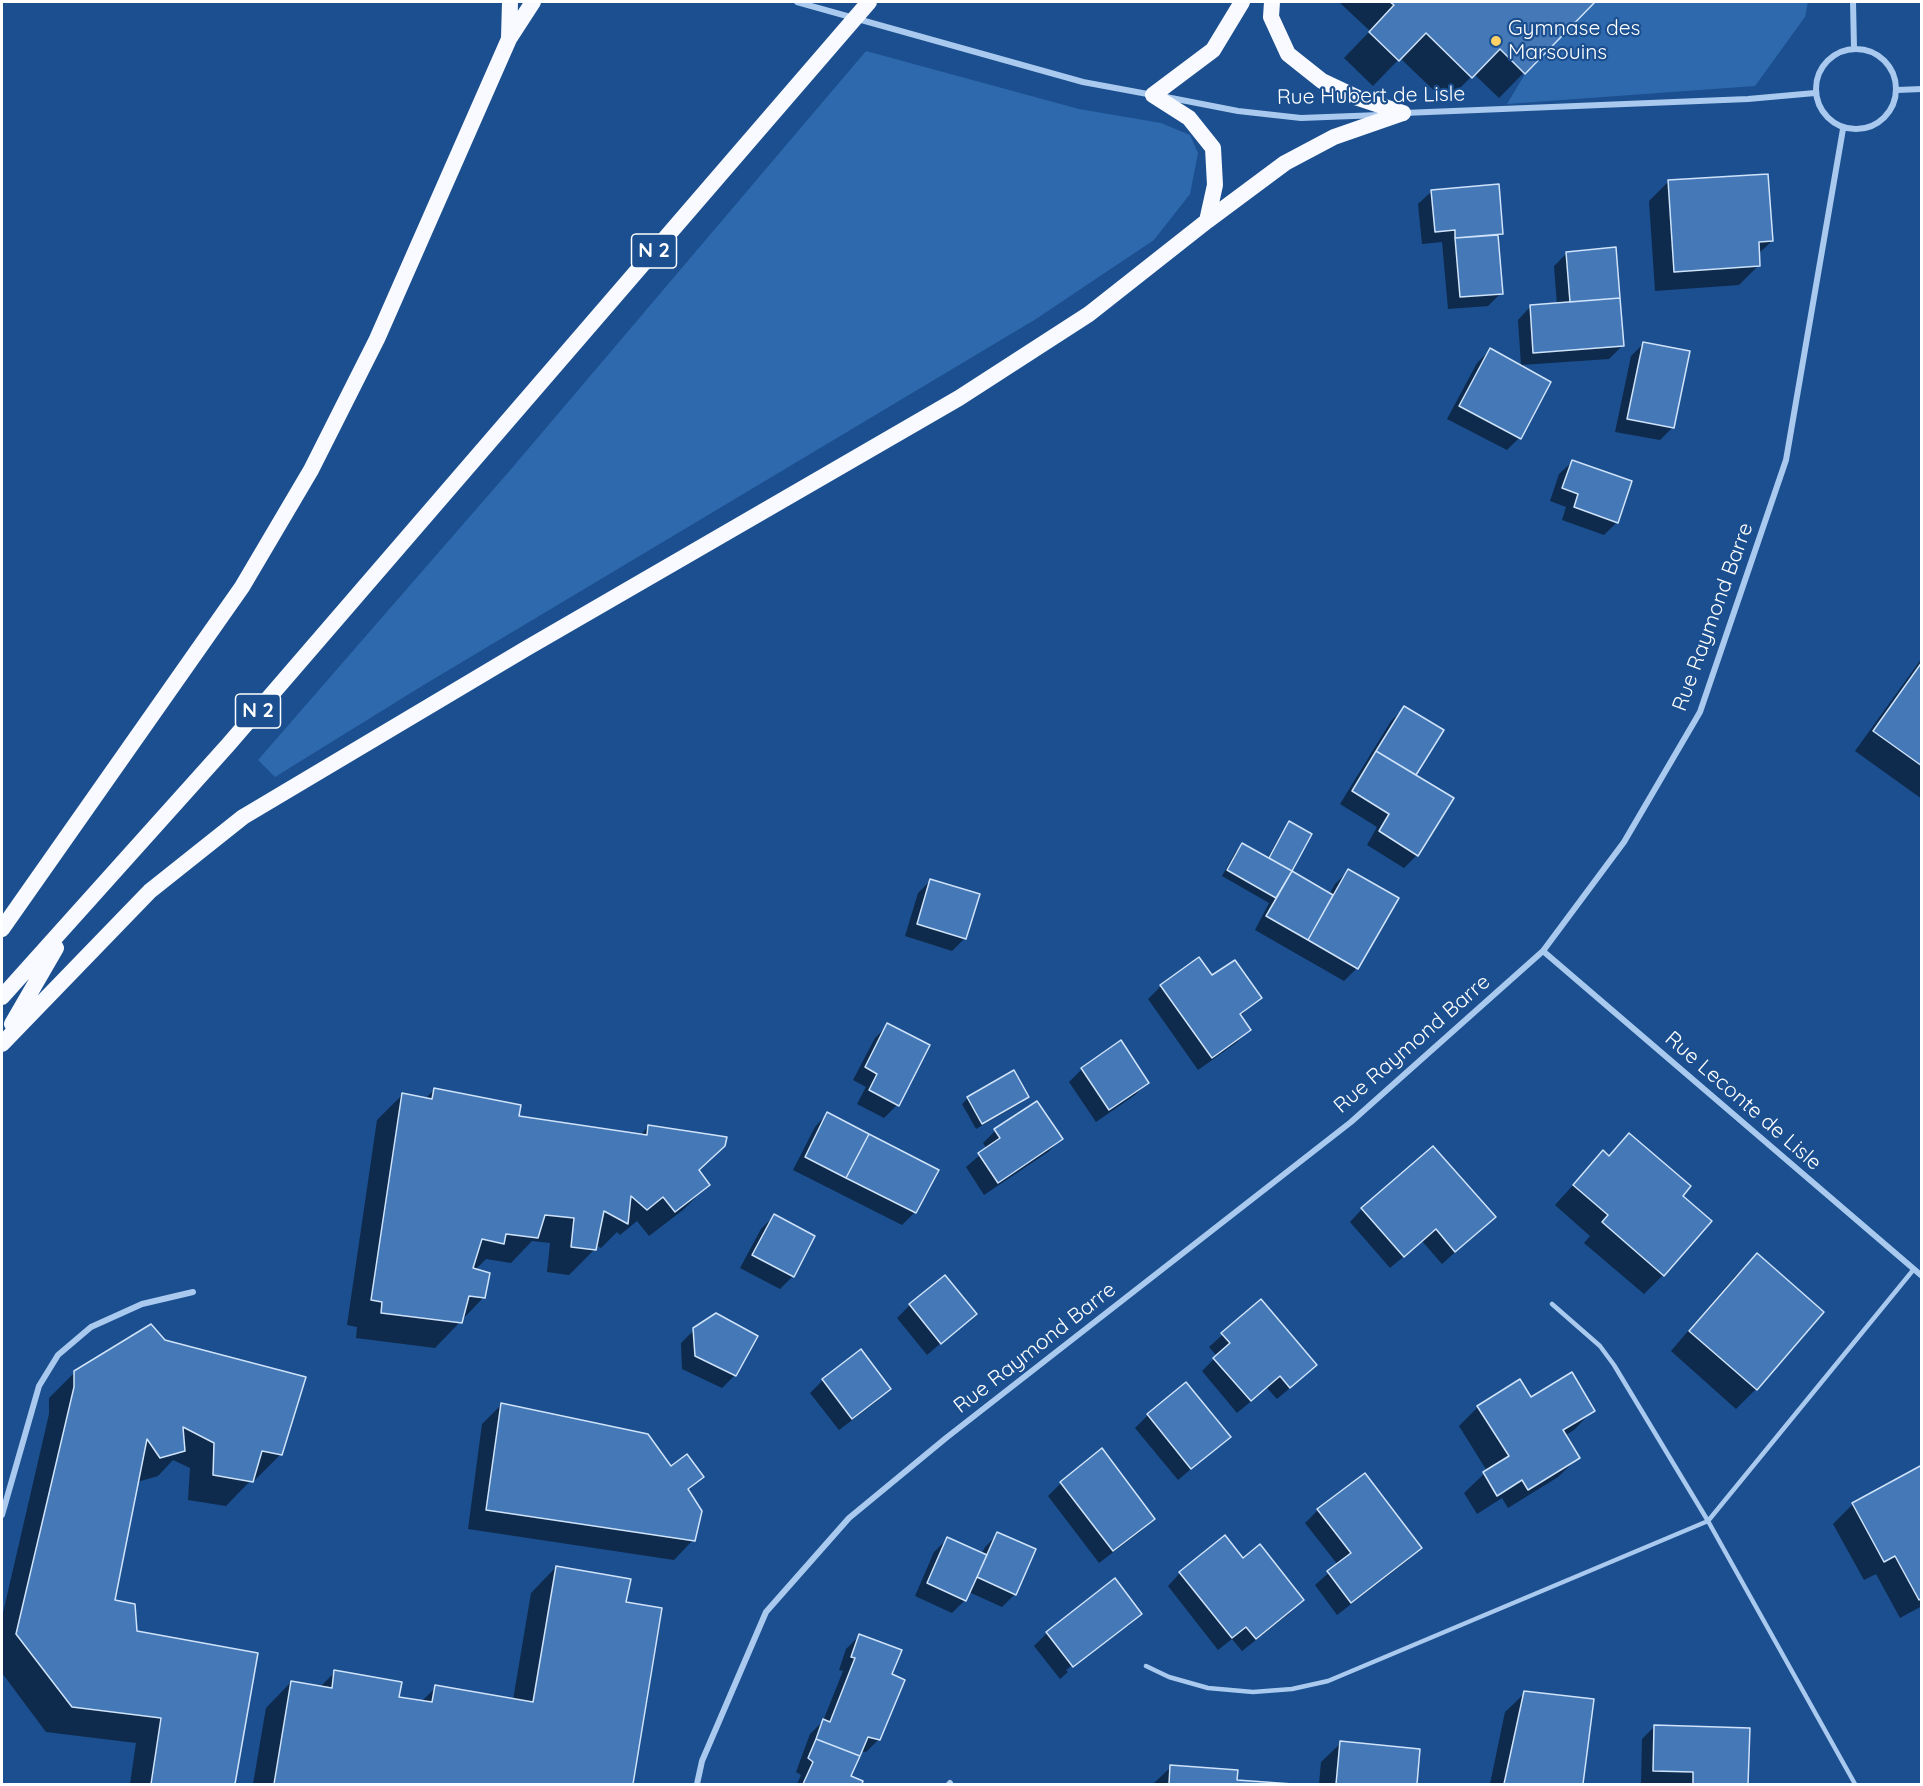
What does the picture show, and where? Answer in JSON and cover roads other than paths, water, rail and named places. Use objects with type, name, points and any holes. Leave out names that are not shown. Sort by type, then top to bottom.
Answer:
[{"type":"highway","points":[[509,39],[510,2]]},
{"type":"highway","points":[[2,929],[242,587],[311,470],[377,339],[509,39],[533,2]]},
{"type":"highway","name":"N 2","points":[[2,997],[228,745],[869,2]]},
{"type":"highway","points":[[1207,220],[1215,185],[1213,148],[1189,118],[1153,95],[1213,50],[1242,2]]},
{"type":"highway","points":[[1272,2],[1271,17],[1288,54],[1322,81],[1358,98],[1403,113]]},
{"type":"highway","points":[[2,1043],[150,891],[243,817],[527,648],[959,398],[1089,314],[1207,220],[1295,158],[1334,137],[1403,113]]},
{"type":"highway","points":[[2,1043],[73,918]]},
{"type":"street","name":"Rue Hubert de Lisle","points":[[797,2],[1083,82],[1238,111],[1301,118],[1737,100],[1815,93]]},
{"type":"street","points":[[1852,2],[1854,48]]},
{"type":"street","points":[[1854,48],[1876,53],[1891,68],[1897,90],[1892,108],[1880,122],[1863,130],[1844,129],[1830,121],[1820,108],[1815,93],[1819,72],[1833,55],[1854,48]]},
{"type":"street","points":[[1897,90],[1922,89]]},
{"type":"street","name":"Rue Raymond Barre","points":[[697,1785],[702,1761],[766,1612],[849,1518],[946,1438],[1351,1122],[1543,951],[1624,842],[1700,712],[1786,460],[1844,129]]},
{"type":"street","name":"Rue Leconte de Lisle","points":[[1543,951],[1922,1276]]},
{"type":"street","points":[[2,1515],[39,1386],[58,1355],[92,1327],[142,1304],[193,1292]]},
{"type":"lane","points":[[1146,1666],[1169,1677],[1208,1688],[1253,1692],[1292,1689],[1328,1681],[1707,1521],[1914,1269]]},
{"type":"lane","points":[[1552,1304],[1600,1346],[1614,1365],[1707,1521],[1855,1785]]},
{"type":"place","name":"Gymnase des Marsouins","points":[[1496,41]]}]
